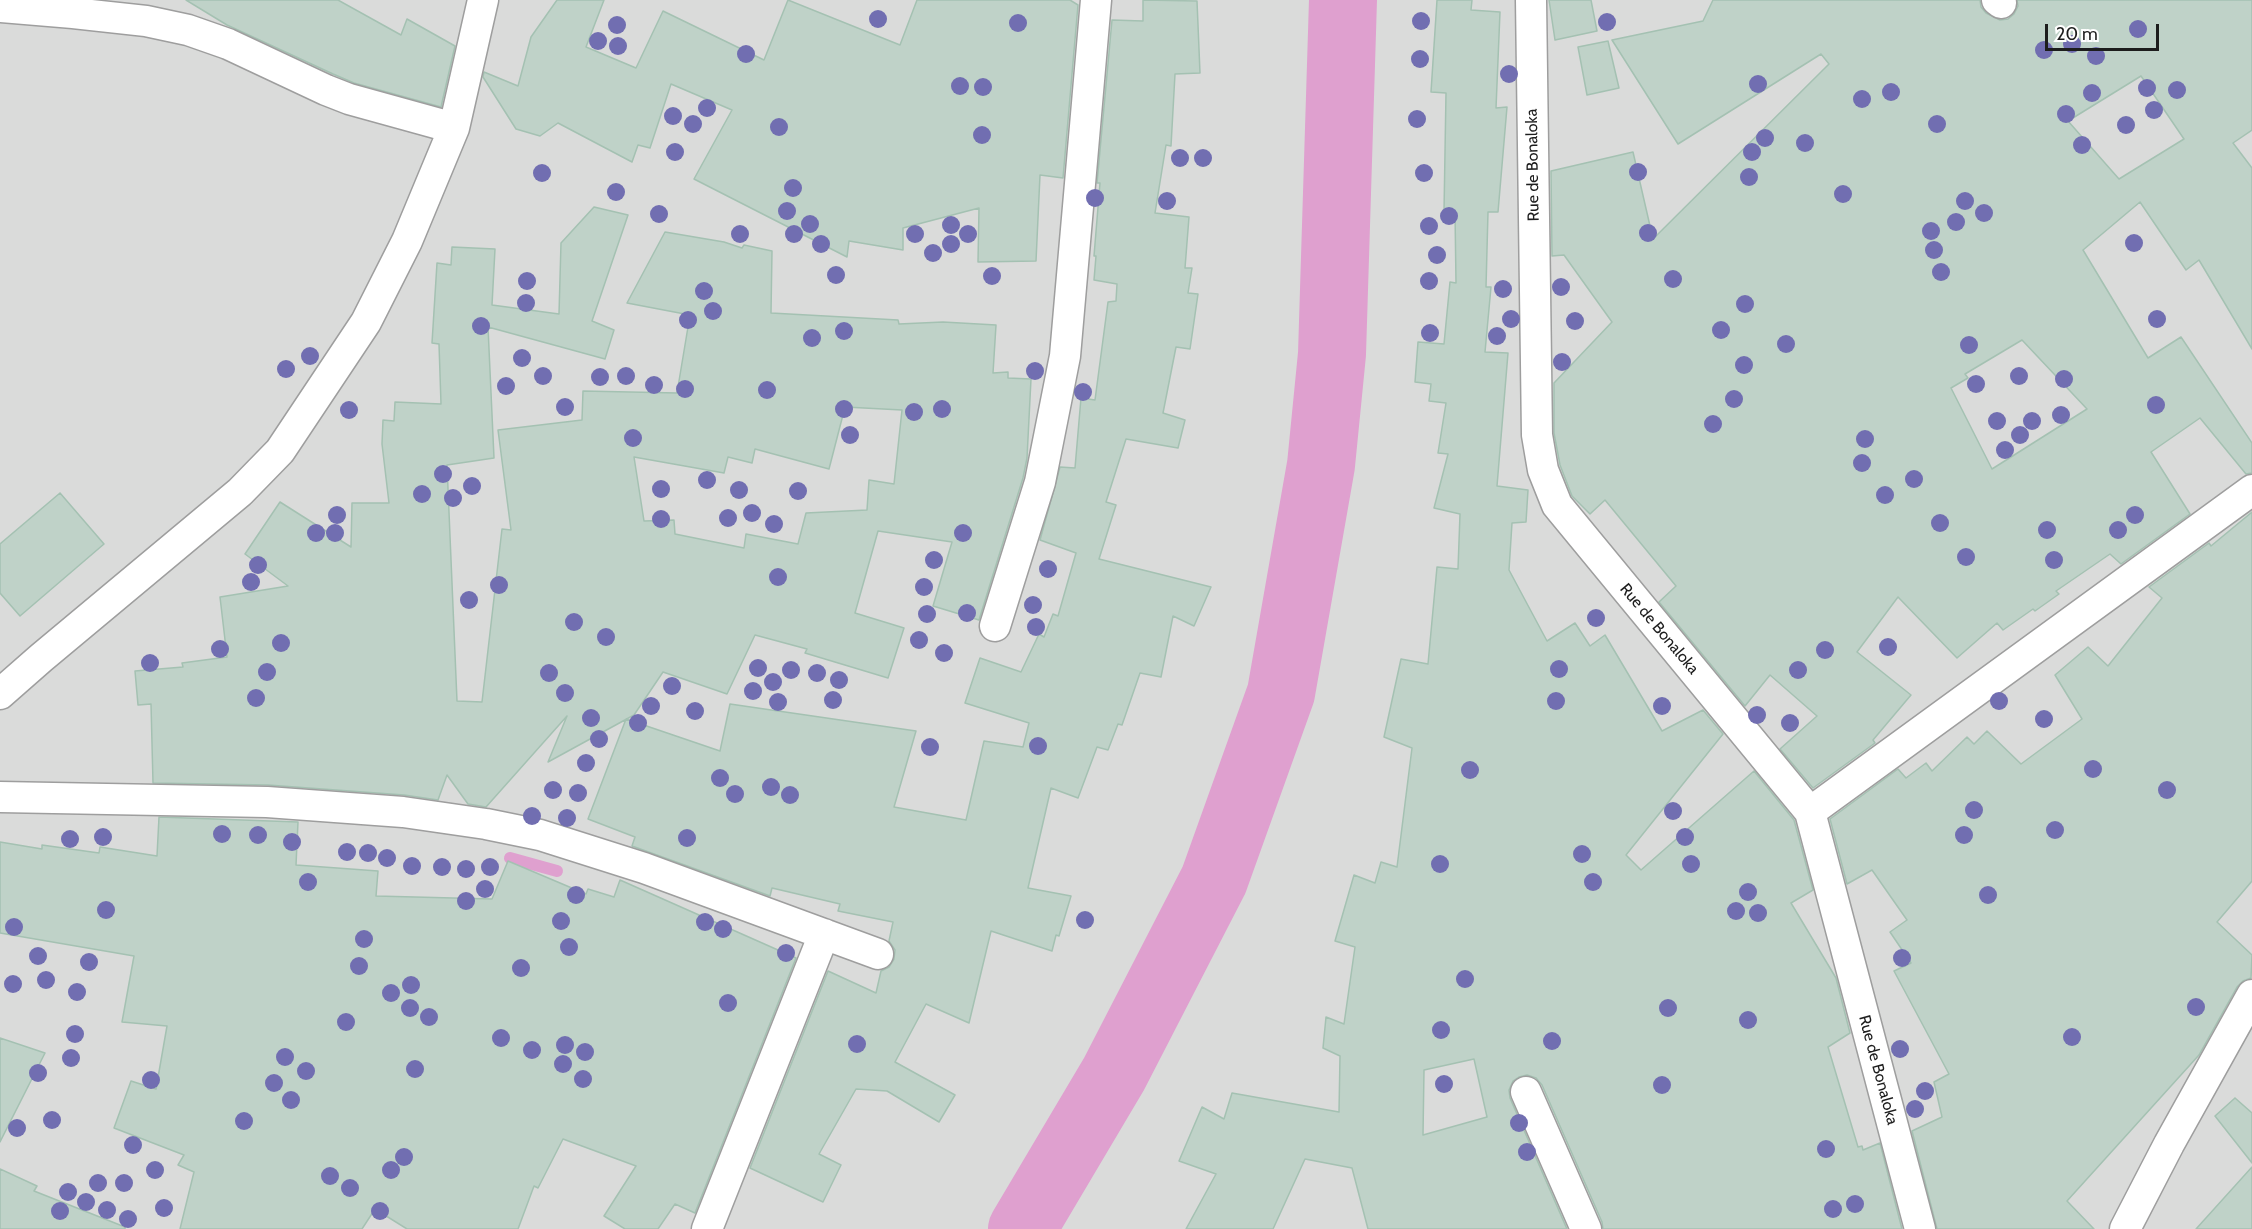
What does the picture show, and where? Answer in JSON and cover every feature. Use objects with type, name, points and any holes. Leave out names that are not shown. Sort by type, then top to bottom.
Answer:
[{"type":"street","points":[[0,694],[41,657],[240,492],[280,451],[366,322],[407,241],[454,128],[483,0]]},
{"type":"street","points":[[995,626],[1040,482],[1065,356],[1096,0]]},
{"type":"street","name":"Rue de Bonaloka","points":[[1531,0],[1537,435],[1543,470],[1557,505],[1810,812],[1920,1229]]},
{"type":"street","points":[[0,7],[73,12],[153,11],[188,30],[228,44],[326,90],[454,128]]},
{"type":"street","points":[[1810,812],[2252,490]]},
{"type":"street","points":[[0,797],[267,802],[403,812],[486,824],[540,836],[644,868],[878,954]]},
{"type":"street","points":[[707,1229],[824,934]]},
{"type":"street","points":[[2125,1229],[2169,1144],[2252,995]]},
{"type":"street","points":[[1526,1092],[1586,1229]]},
{"type":"shaded area","points":[[0,0],[2252,0],[2252,1229],[0,1229]]},
{"type":"building","points":[[186,0],[338,0],[401,35],[407,19],[455,46],[441,107],[354,83],[227,25]]},
{"type":"building","points":[[557,0],[604,0],[586,47],[636,68],[663,11],[764,60],[788,0],[900,45],[917,0],[1070,0],[1078,5],[1063,178],[1040,175],[1036,261],[978,262],[979,208],[903,228],[903,250],[849,241],[847,257],[694,179],[732,110],[671,84],[650,148],[638,145],[632,162],[558,123],[540,136],[516,129],[483,77],[484,72],[518,86],[531,37]]},
{"type":"building","points":[[1143,0],[1197,1],[1200,73],[1175,74],[1171,146],[1166,145],[1155,213],[1189,217],[1185,268],[1192,268],[1188,293],[1198,294],[1190,349],[1176,347],[1163,413],[1185,420],[1178,448],[1126,439],[1106,502],[1116,505],[1099,559],[1211,587],[1194,626],[1173,616],[1161,677],[1140,673],[1122,725],[1118,724],[1108,750],[1097,747],[1078,798],[1051,788],[1028,888],[1071,896],[1052,951],[991,931],[969,1023],[926,1004],[895,1062],[955,1095],[939,1122],[887,1091],[856,1089],[819,1154],[841,1165],[823,1202],[750,1168],[828,971],[876,993],[881,971],[889,967],[894,959],[895,950],[889,941],[893,922],[838,911],[840,904],[772,888],[770,896],[632,846],[635,837],[588,819],[626,719],[720,751],[730,704],[916,731],[894,807],[966,820],[984,741],[1023,747],[1029,723],[965,703],[980,658],[1021,672],[1039,634],[1044,637],[1053,614],[1058,616],[1076,553],[1040,540],[1060,467],[1075,468],[1081,398],[1095,400],[1108,302],[1116,301],[1117,284],[1094,280],[1100,183],[1097,183],[1112,20],[1143,21]]},
{"type":"building","points":[[1437,0],[1472,0],[1471,10],[1500,12],[1496,108],[1507,107],[1498,212],[1488,212],[1486,287],[1491,287],[1485,352],[1508,353],[1497,486],[1528,490],[1526,522],[1512,523],[1509,570],[1547,641],[1575,623],[1590,646],[1605,635],[1662,731],[1703,710],[1723,734],[1626,855],[1641,870],[1754,771],[1794,820],[1813,890],[1791,903],[1836,978],[1850,1033],[1828,1047],[1858,1147],[1862,1146],[1863,1150],[1880,1143],[1902,1229],[1603,1229],[1602,1222],[1542,1085],[1536,1078],[1527,1075],[1513,1081],[1509,1090],[1510,1098],[1567,1229],[1368,1229],[1352,1168],[1305,1159],[1273,1229],[1186,1229],[1216,1174],[1179,1161],[1202,1107],[1224,1119],[1232,1093],[1339,1112],[1340,1056],[1323,1048],[1326,1017],[1344,1024],[1355,947],[1335,941],[1354,875],[1375,883],[1381,862],[1397,867],[1412,748],[1384,737],[1401,659],[1428,664],[1437,567],[1458,569],[1460,514],[1434,508],[1448,454],[1438,453],[1446,403],[1429,401],[1431,384],[1415,382],[1418,342],[1444,344],[1450,282],[1456,283],[1455,212],[1444,212],[1446,93],[1431,92]],"holes":[[[1474,1059],[1487,1117],[1423,1135],[1424,1070]]]},
{"type":"building","points":[[1549,0],[1591,0],[1597,31],[1555,40]]},
{"type":"building","points":[[1713,0],[1980,0],[1981,7],[1986,13],[2000,20],[2008,19],[2014,14],[2018,6],[2017,0],[2252,0],[2252,130],[2233,143],[2252,168],[2252,349],[2199,260],[2186,270],[2140,202],[2083,250],[2148,358],[2181,337],[2252,443],[2252,473],[2246,474],[2200,418],[2151,452],[2190,514],[2121,564],[2110,554],[2056,591],[2059,594],[2035,611],[2033,609],[2003,630],[1997,623],[1957,658],[1898,597],[1857,652],[1911,695],[1873,740],[1875,743],[1813,788],[1780,749],[1817,716],[1770,675],[1745,706],[1659,602],[1676,586],[1605,500],[1590,514],[1572,496],[1560,465],[1554,433],[1554,383],[1612,322],[1564,255],[1552,256],[1551,171],[1633,152],[1653,239],[1829,64],[1821,54],[1678,144],[1612,40],[1703,21]],"holes":[[[2141,76],[2184,139],[2119,179],[2068,121]],[[2022,340],[2087,409],[1992,469],[1951,388],[1968,378],[1965,374]]]},
{"type":"building","points":[[1608,41],[1619,88],[1587,95],[1578,47]]},
{"type":"building","points":[[594,207],[628,215],[592,321],[614,330],[605,359],[488,327],[494,458],[447,465],[457,701],[482,702],[502,529],[511,530],[498,430],[582,420],[583,391],[677,393],[690,315],[627,303],[665,232],[724,242],[742,248],[744,245],[772,251],[771,313],[898,320],[899,324],[943,322],[996,325],[993,373],[1008,372],[1008,378],[1031,379],[1027,458],[1023,478],[979,620],[933,606],[952,542],[878,531],[855,613],[904,628],[888,678],[805,653],[807,649],[755,635],[727,694],[663,672],[634,715],[548,762],[567,716],[486,807],[468,804],[447,775],[438,800],[404,795],[268,785],[153,783],[151,704],[138,705],[135,671],[183,667],[182,663],[227,657],[220,597],[288,586],[245,554],[280,502],[351,547],[352,503],[389,503],[382,444],[383,420],[394,421],[395,402],[441,404],[439,344],[432,343],[437,263],[451,265],[452,247],[495,249],[492,305],[559,314],[561,243]],"holes":[[[845,407],[902,410],[894,484],[869,480],[867,510],[806,513],[798,544],[746,534],[744,548],[675,534],[674,520],[644,521],[634,457],[724,473],[728,457],[752,463],[755,449],[829,469]]]},
{"type":"building","points":[[60,493],[104,544],[20,616],[0,593],[0,544]]},
{"type":"building","points":[[2252,512],[2252,881],[2217,922],[2252,955],[2251,978],[2243,981],[2237,987],[2199,1055],[2067,1201],[2094,1229],[1937,1229],[1912,1131],[1942,1117],[1934,1082],[1949,1074],[1894,971],[1911,963],[1890,932],[1907,920],[1872,870],[1847,884],[1830,819],[1898,769],[1906,778],[1926,763],[1932,771],[1967,737],[1974,744],[1987,731],[2021,764],[2082,719],[2055,675],[2088,647],[2108,666],[2162,598],[2149,587],[2209,543],[2211,546]]},
{"type":"building","points":[[159,817],[298,822],[296,865],[378,871],[376,896],[492,899],[508,861],[586,894],[588,889],[614,897],[620,880],[796,958],[695,1213],[675,1204],[658,1229],[625,1229],[604,1216],[636,1166],[563,1139],[538,1188],[534,1186],[518,1229],[407,1229],[375,1209],[362,1229],[180,1229],[194,1172],[178,1165],[184,1155],[114,1128],[131,1081],[156,1089],[167,1026],[122,1022],[134,956],[0,933],[0,842],[42,849],[42,845],[99,853],[100,847],[157,856]]},
{"type":"building","points":[[0,1038],[45,1053],[0,1142]]},
{"type":"building","points":[[2235,1098],[2252,1113],[2252,1163],[2215,1116]]},
{"type":"building","points":[[2252,1167],[2252,1229],[2196,1229]]},
{"type":"building","points":[[0,1169],[37,1186],[34,1191],[125,1227],[125,1229],[0,1229]]},
{"type":"waterway","points":[[1022,1229],[1114,1074],[1214,880],[1281,693],[1321,465],[1332,354],[1343,0]]},
{"type":"waterway","points":[[510,858],[557,871]]}]
